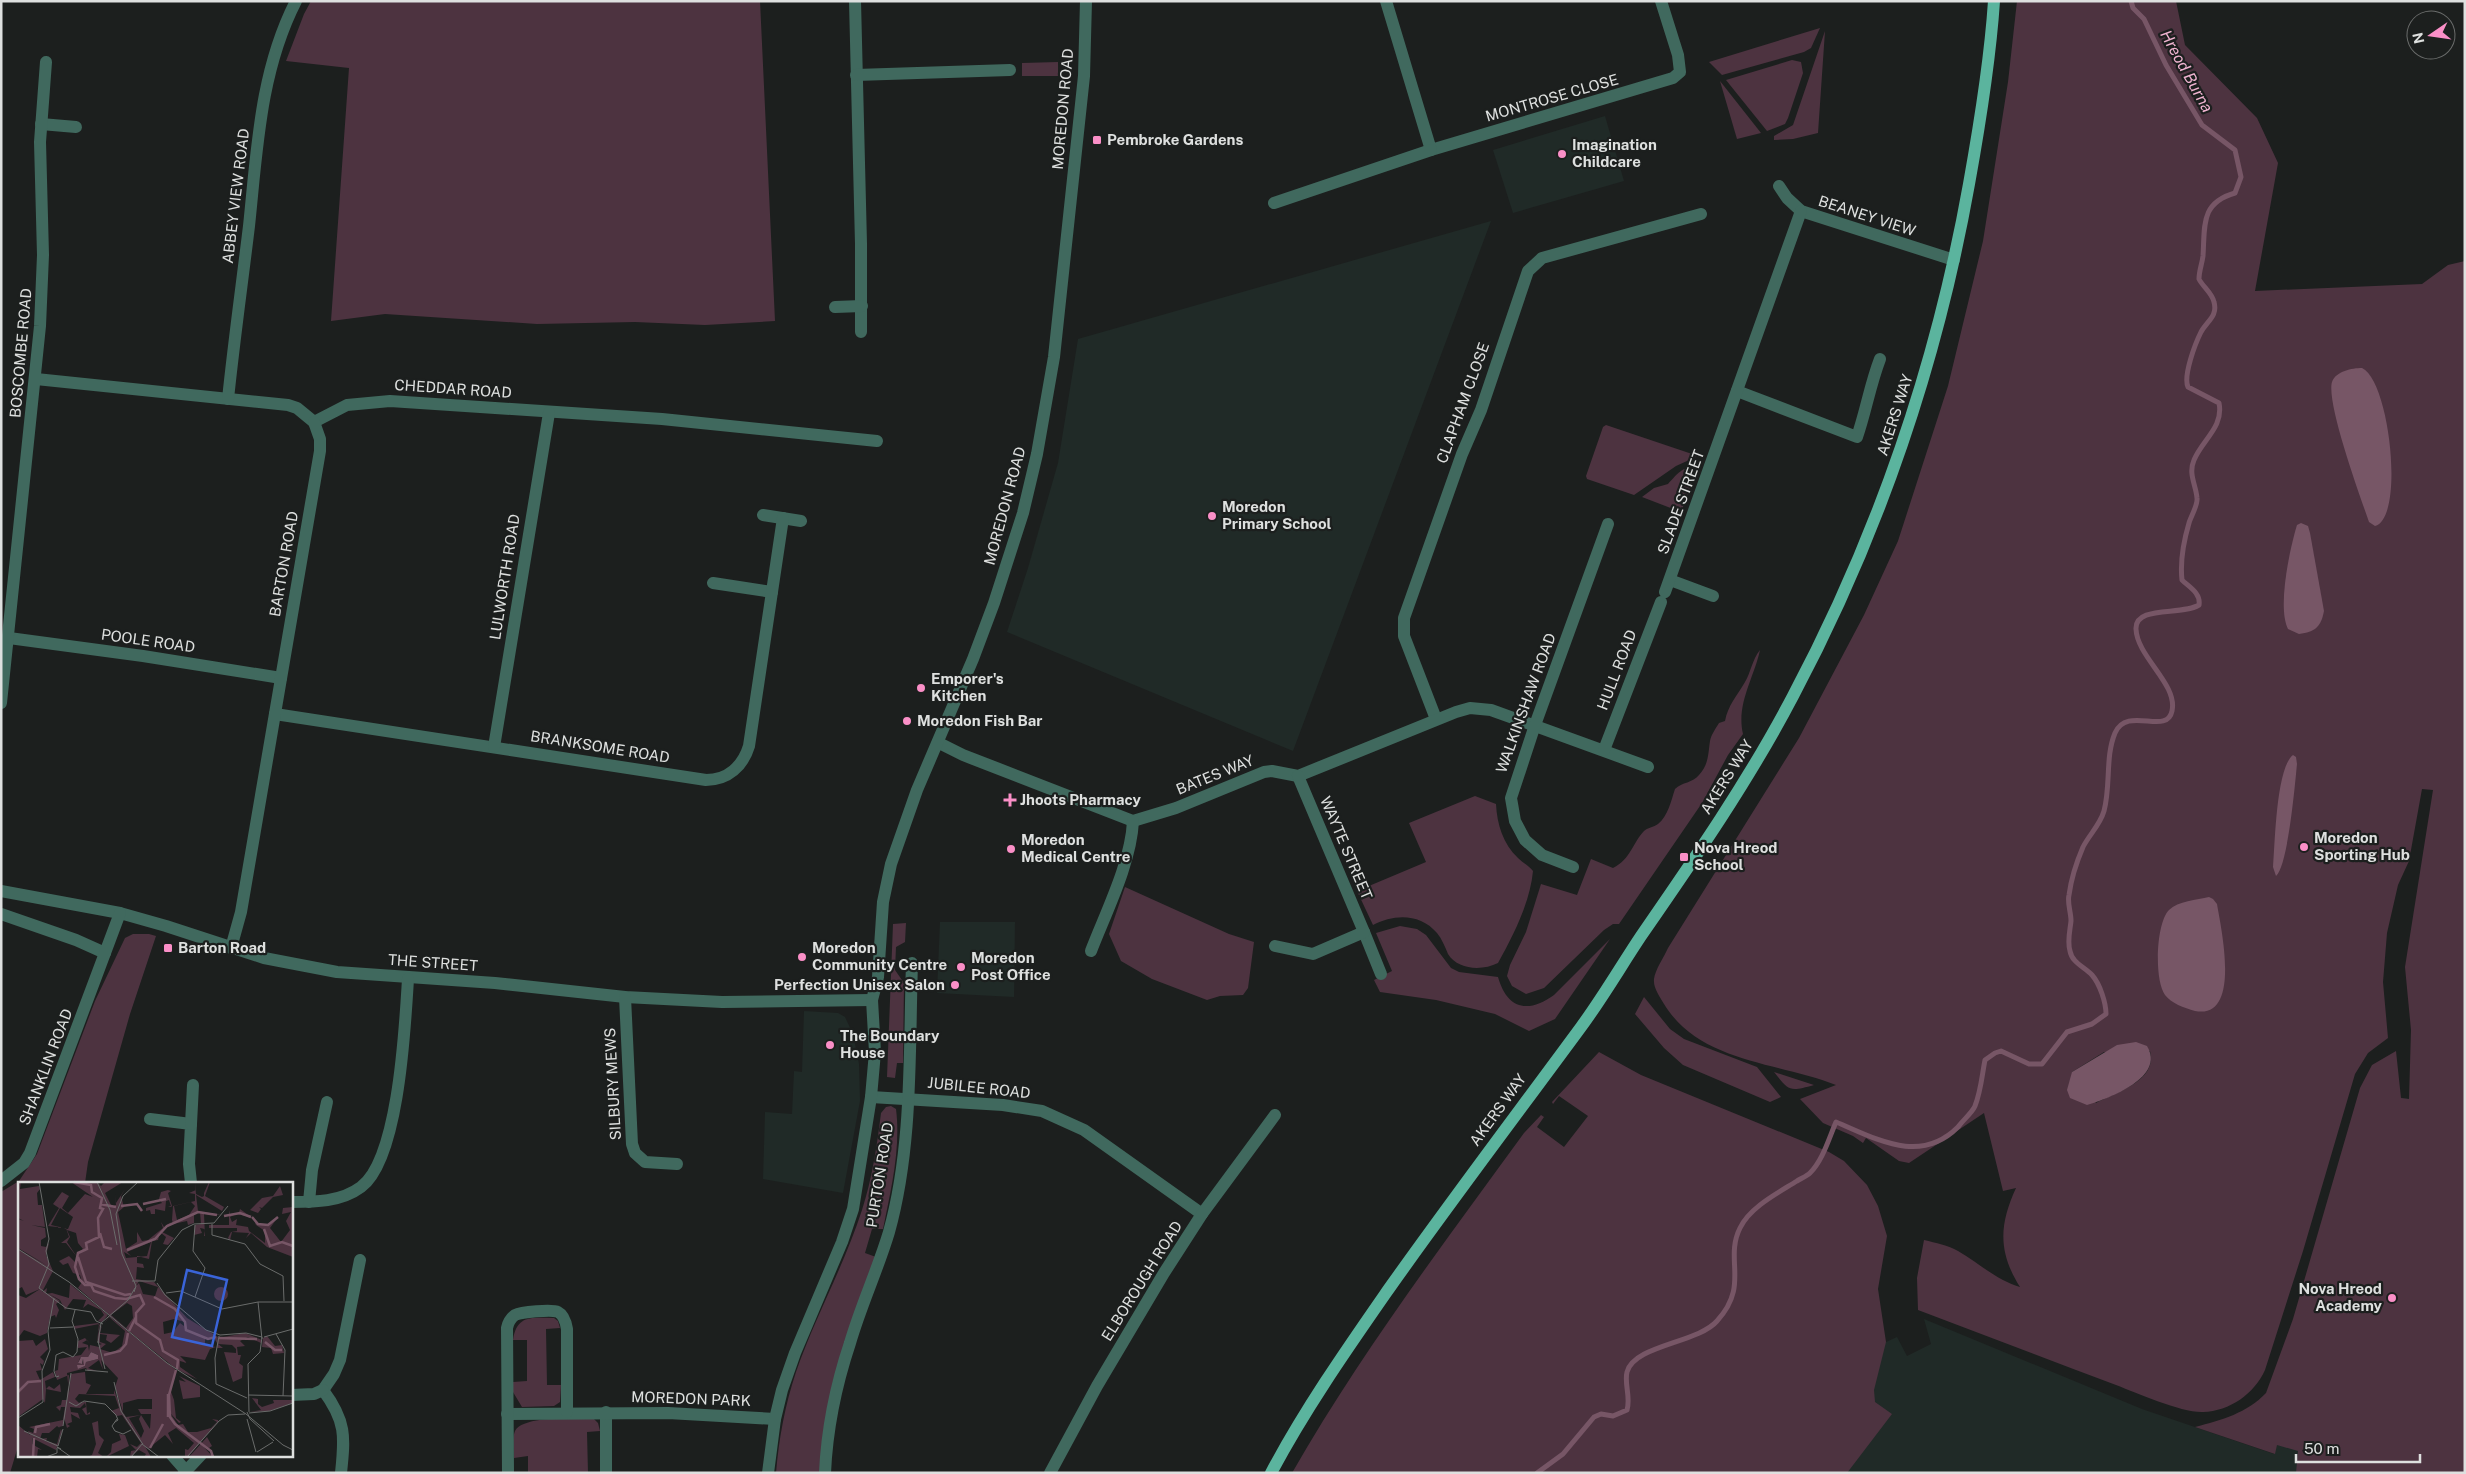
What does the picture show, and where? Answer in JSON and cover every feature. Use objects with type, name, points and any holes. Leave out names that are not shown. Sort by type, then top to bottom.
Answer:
[{"type":"main road","name":"AKERS WAY","points":[[1271,1473],[1347,1349],[1455,1196],[1602,997],[1720,819],[1778,723],[1836,610],[1878,514],[1924,379],[1954,260],[1976,145],[1994,1]]},
{"type":"street","name":"ABBEY VIEW ROAD","points":[[228,399],[259,133],[268,78],[276,46],[296,1]]},
{"type":"street","points":[[855,1],[861,332]]},
{"type":"street","name":"MOREDON ROAD","points":[[872,1000],[878,976],[882,909],[891,864],[910,807],[939,743],[999,588],[1023,513],[1037,454],[1054,358],[1084,76],[1086,1]]},
{"type":"street","points":[[1386,1],[1431,150]]},
{"type":"street","name":"MONTROSE CLOSE","points":[[1274,203],[1431,150],[1673,78],[1680,72],[1678,55],[1661,1]]},
{"type":"street","name":"BOSCOMBE ROAD","points":[[1,703],[36,379],[43,278],[41,124],[46,62]]},
{"type":"street","points":[[856,75],[1010,70]]},
{"type":"street","points":[[41,124],[76,127]]},
{"type":"street","name":"BEANEY VIEW","points":[[1779,186],[1787,198],[1801,211],[1954,260]]},
{"type":"street","name":"SLADE STREET","points":[[1665,591],[1801,211]]},
{"type":"street","name":"CLAPHAM CLOSE","points":[[1436,719],[1404,636],[1404,618],[1462,454],[1481,410],[1528,271],[1542,258],[1701,214]]},
{"type":"street","points":[[835,307],[862,306]]},
{"type":"street","points":[[1737,391],[1857,436],[1880,360]]},
{"type":"street","points":[[36,379],[288,405],[297,408],[314,422]]},
{"type":"street","name":"CHEDDAR ROAD","points":[[314,422],[347,405],[374,401],[715,423],[877,441]]},
{"type":"street","name":"LULWORTH ROAD","points":[[494,747],[549,413]]},
{"type":"street","name":"BARTON ROAD","points":[[231,948],[241,912],[320,451],[320,439],[314,422]]},
{"type":"street","points":[[763,514],[801,521]]},
{"type":"street","name":"BRANKSOME ROAD","points":[[275,714],[706,780],[720,779],[730,774],[741,764],[749,746],[783,518]]},
{"type":"street","name":"WALKINSHAW ROAD","points":[[1574,867],[1542,855],[1525,840],[1514,821],[1512,797],[1535,725],[1608,524]]},
{"type":"street","points":[[713,583],[772,592]]},
{"type":"street","points":[[1665,591],[1713,596]]},
{"type":"street","name":"HULL ROAD","points":[[1604,750],[1665,591]]},
{"type":"street","name":"POOLE ROAD","points":[[9,638],[143,656],[281,678]]},
{"type":"street","points":[[1298,776],[1462,709],[1479,708],[1535,725],[1648,767]]},
{"type":"street","points":[[939,743],[963,755],[1133,821],[1132,834],[1125,860],[1091,952]]},
{"type":"street","name":"BATES WAY","points":[[1133,821],[1176,808],[1264,772],[1272,771],[1298,776]]},
{"type":"street","name":"WAYTE STREET","points":[[1298,776],[1381,974]]},
{"type":"street","name":"THE STREET","points":[[1,891],[120,913],[264,958],[318,968],[408,979],[495,983],[625,997],[722,1002],[872,1000]]},
{"type":"street","name":"SHANKLIN ROAD","points":[[1,1181],[24,1163],[30,1153],[120,913]]},
{"type":"street","points":[[1,914],[76,940],[105,953]]},
{"type":"street","points":[[1275,946],[1313,954],[1364,932]]},
{"type":"street","name":"PURTON ROAD","points":[[825,1473],[835,1392],[850,1342],[889,1231],[903,1154],[908,1098],[912,963]]},
{"type":"street","points":[[292,1202],[338,1198],[361,1187],[371,1178],[381,1160],[394,1105],[408,979]]},
{"type":"street","name":"SILBURY MEWS","points":[[625,997],[632,1144],[635,1153],[645,1162],[677,1164]]},
{"type":"street","name":"PURTON ROAD","points":[[768,1473],[775,1419],[795,1353],[842,1242],[853,1209],[871,1097],[875,1052],[872,1000]]},
{"type":"street","points":[[191,1182],[189,1164],[193,1086]]},
{"type":"street","name":"JUBILEE ROAD","points":[[871,1097],[1003,1105],[1042,1112],[1084,1130],[1202,1214]]},
{"type":"street","points":[[309,1202],[312,1170],[327,1102]]},
{"type":"street","name":"ELBOROUGH ROAD","points":[[1050,1473],[1097,1386],[1202,1214],[1276,1115]]},
{"type":"street","points":[[150,1118],[191,1124]]},
{"type":"street","points":[[292,1395],[314,1394],[323,1390],[334,1374],[340,1360],[360,1260]]},
{"type":"street","points":[[508,1473],[507,1328],[513,1316],[520,1313],[559,1312],[566,1324],[567,1412]]},
{"type":"street","points":[[323,1390],[336,1408],[343,1427],[341,1473]]},
{"type":"street","points":[[606,1412],[606,1473]]},
{"type":"street","name":"MOREDON PARK","points":[[507,1414],[606,1412],[707,1414],[775,1419]]},
{"type":"street","points":[[173,1456],[185,1472],[200,1456]]},
{"type":"shaded area","points":[[311,1],[760,1],[775,321],[705,325],[635,322],[537,324],[385,314],[331,321],[349,68],[286,61]]},
{"type":"shaded area","points":[[2017,1],[2176,1],[2185,45],[2257,118],[2278,163],[2255,291],[2422,284],[2448,265],[2465,261],[2465,1473],[2296,1473],[2298,1451],[2277,1445],[2275,1454],[2195,1427],[2242,1411],[2266,1393],[2293,1319],[2360,1088],[2372,1065],[2396,1051],[2401,1098],[2409,1099],[2411,1030],[2405,967],[2433,790],[2422,789],[2409,861],[2398,885],[2387,933],[2383,982],[2388,1038],[2368,1053],[2355,1074],[2303,1251],[2265,1370],[2248,1394],[2232,1405],[2213,1411],[2194,1411],[2159,1402],[1918,1310],[1917,1278],[1924,1240],[1954,1249],[1995,1276],[2020,1287],[2008,1262],[2003,1238],[2006,1214],[2016,1188],[2003,1191],[1984,1113],[1909,1163],[1899,1161],[1866,1138],[1863,1143],[1853,1136],[1823,1123],[1800,1099],[1836,1085],[1742,1058],[1698,1038],[1679,1023],[1664,1004],[1655,986],[1656,972],[1668,948],[1799,738],[1864,615],[1898,541],[1948,386],[1983,241],[2008,82]],"holes":[[[2150,1051],[2151,1061],[2148,1070],[2142,1078],[2124,1090],[2096,1103],[2072,1072],[2104,1052]]]},
{"type":"shaded area","points":[[1820,28],[1811,48],[1804,52],[1722,75],[1709,62]]},
{"type":"shaded area","points":[[1825,31],[1818,133],[1793,139],[1774,140],[1774,136],[1793,125]]},
{"type":"shaded area","points":[[1792,60],[1801,62],[1803,73],[1788,118],[1785,124],[1767,131],[1726,80]]},
{"type":"shaded area","points":[[1058,62],[1058,76],[1022,76],[1022,63]]},
{"type":"shaded area","points":[[1720,81],[1761,133],[1737,139]]},
{"type":"shaded area","points":[[1605,116],[1624,181],[1513,213],[1493,150]]},
{"type":"shaded area","name":"Moredon Primary School","points":[[1491,221],[1293,751],[1007,632],[1028,568],[1058,463],[1078,339]]},
{"type":"shaded area","points":[[2362,368],[2372,378],[2380,397],[2390,449],[2390,500],[2384,517],[2375,526],[2369,522],[2352,472],[2339,429],[2331,393],[2332,382],[2337,375],[2349,370]]},
{"type":"shaded area","points":[[1606,425],[1698,456],[1676,466],[1634,495],[1587,479],[1586,476],[1603,427]]},
{"type":"shaded area","points":[[1699,464],[1681,512],[1642,497],[1654,488],[1668,484],[1684,469]]},
{"type":"shaded area","points":[[2301,523],[2308,526],[2310,533],[2324,611],[2321,621],[2316,628],[2299,634],[2288,629],[2285,619],[2284,592],[2291,548],[2297,525]]},
{"type":"shaded area","points":[[1760,650],[1744,702],[1741,723],[1743,734],[1728,755],[1702,803],[1619,924],[1613,924],[1604,930],[1544,988],[1526,994],[1512,986],[1507,976],[1510,965],[1526,932],[1541,884],[1577,895],[1591,859],[1613,868],[1624,860],[1644,831],[1661,821],[1669,808],[1675,789],[1697,778],[1705,767],[1712,734],[1719,723],[1725,721],[1726,715],[1745,682]]},
{"type":"shaded area","points":[[2293,755],[2296,757],[2297,764],[2290,824],[2284,857],[2276,876],[2273,867],[2280,790],[2287,763]]},
{"type":"shaded area","points":[[1475,796],[1496,804],[1499,826],[1508,846],[1533,871],[1525,907],[1498,963],[1478,968],[1464,966],[1452,959],[1437,933],[1423,922],[1406,917],[1398,917],[1373,925],[1357,891],[1426,862],[1409,823]]},
{"type":"shaded area","points":[[1125,887],[1229,934],[1254,942],[1248,988],[1243,995],[1220,996],[1207,1000],[1152,979],[1121,961],[1109,934]]},
{"type":"shaded area","points":[[2209,897],[2217,904],[2222,932],[2225,970],[2224,987],[2219,1001],[2210,1010],[2195,1011],[2178,1005],[2165,995],[2161,988],[2158,965],[2159,939],[2161,927],[2169,910],[2182,903]]},
{"type":"shaded area","points":[[940,922],[1015,922],[1014,997],[937,993]]},
{"type":"shaded area","points":[[906,923],[905,942],[896,947],[895,970],[904,983],[903,1063],[897,1063],[895,1078],[887,1077],[893,924]]},
{"type":"shaded area","points":[[1400,926],[1417,929],[1426,935],[1451,968],[1459,972],[1498,977],[1502,988],[1513,1002],[1527,1006],[1536,1005],[1554,995],[1610,939],[1555,1019],[1529,1031],[1495,1014],[1436,1000],[1380,992],[1374,980],[1392,971],[1376,933]]},
{"type":"shaded area","points":[[133,934],[156,936],[130,1014],[88,1162],[85,1182],[18,1182],[18,1446],[10,1473],[1,1473],[1,1192],[19,1181],[37,1154],[95,1001],[125,938]]},
{"type":"shaded area","points":[[1644,997],[1670,1029],[1684,1039],[1757,1067],[1781,1097],[1770,1102],[1683,1065],[1664,1048],[1635,1014]]},
{"type":"shaded area","points":[[804,1011],[838,1013],[845,1017],[853,1034],[859,1064],[860,1101],[843,1193],[763,1179],[765,1112],[792,1114],[794,1071],[802,1072]]},
{"type":"shaded area","points":[[2136,1042],[2147,1046],[2151,1057],[2149,1067],[2133,1084],[2109,1097],[2087,1105],[2070,1098],[2067,1090],[2072,1072],[2117,1045]]},
{"type":"shaded area","points":[[1599,1052],[1641,1075],[1829,1152],[1844,1161],[1867,1185],[1878,1206],[1887,1236],[1878,1289],[1886,1342],[1874,1390],[1875,1402],[1892,1414],[1847,1473],[1292,1473],[1374,1342],[1524,1133],[1541,1115],[1544,1117],[1537,1127],[1564,1147],[1588,1116],[1559,1096],[1553,1104],[1552,1102]]},
{"type":"shaded area","points":[[1774,1072],[1814,1085],[1799,1089],[1790,1088]]},
{"type":"shaded area","name":"Nova Hreod Academy","points":[[2365,1092],[2416,1100],[2465,1473],[1774,1473],[1886,1342],[1897,1337],[1907,1356],[1931,1344],[1924,1319],[2142,1409],[2274,1454]]},
{"type":"shaded area","points":[[891,1106],[896,1109],[897,1139],[889,1199],[883,1229],[872,1229],[865,1253],[876,1257],[820,1473],[776,1473],[783,1422],[792,1384],[812,1331],[855,1231],[866,1198],[876,1150],[881,1113],[886,1107]]},
{"type":"shaded area","points":[[554,1318],[558,1321],[560,1328],[546,1329],[547,1385],[561,1385],[560,1402],[554,1406],[522,1407],[513,1392],[513,1382],[527,1381],[527,1340],[513,1340],[515,1332],[518,1326],[527,1319]]},
{"type":"shaded area","points":[[593,1418],[598,1423],[600,1431],[587,1432],[588,1473],[528,1473],[528,1456],[514,1458],[514,1434],[520,1426],[539,1420]]},
{"type":"waterway","name":"Hreod Burna","points":[[1537,1473],[1563,1454],[1594,1417],[1601,1414],[1613,1416],[1627,1410],[1626,1377],[1632,1363],[1654,1350],[1696,1334],[1717,1321],[1727,1308],[1735,1284],[1734,1251],[1740,1228],[1750,1213],[1757,1207],[1806,1176],[1815,1168],[1836,1122],[1898,1145],[1914,1147],[1929,1145],[1944,1138],[1958,1127],[1974,1109],[1979,1095],[1985,1060],[2001,1051],[2029,1064],[2042,1064],[2067,1032],[2092,1024],[2106,1014],[2104,999],[2098,983],[2071,955],[2069,947],[2071,921],[2068,901],[2074,871],[2083,847],[2100,821],[2104,811],[2110,752],[2115,733],[2121,725],[2128,721],[2163,721],[2169,718],[2172,711],[2169,691],[2138,639],[2136,629],[2138,622],[2143,617],[2151,614],[2181,610],[2199,605],[2196,594],[2182,580],[2184,544],[2197,501],[2192,465],[2215,426],[2220,412],[2219,403],[2188,387],[2187,375],[2190,360],[2199,337],[2213,315],[2215,307],[2213,299],[2199,279],[2207,217],[2210,209],[2216,203],[2224,197],[2235,193],[2241,177],[2235,150],[2202,125],[2166,65],[2144,19],[2133,8],[2131,1]]},
{"type":"place","name":"Pembroke Gardens","points":[[1097,140]]},
{"type":"place","name":"Imagination Childcare","points":[[1562,154]]},
{"type":"place","name":"Moredon Primary School","points":[[1212,516]]},
{"type":"place","name":"Emporer's Kitchen","points":[[921,688]]},
{"type":"place","name":"Moredon Fish Bar","points":[[907,721]]},
{"type":"place","name":"Jhoots Pharmacy","points":[[1010,800]]},
{"type":"place","name":"Moredon Sporting Hub","points":[[2304,847]]},
{"type":"place","name":"Moredon Medical Centre","points":[[1011,849]]},
{"type":"place","name":"Nova Hreod School","points":[[1684,857]]},
{"type":"place","name":"Barton Road","points":[[168,948]]},
{"type":"place","name":"Moredon Community Centre","points":[[802,957]]},
{"type":"place","name":"Moredon Post Office","points":[[961,967]]},
{"type":"place","name":"Perfection Unisex Salon","points":[[955,985]]},
{"type":"place","name":"The Boundary House","points":[[830,1045]]},
{"type":"place","name":"Nova Hreod Academy","points":[[2392,1298]]}]
